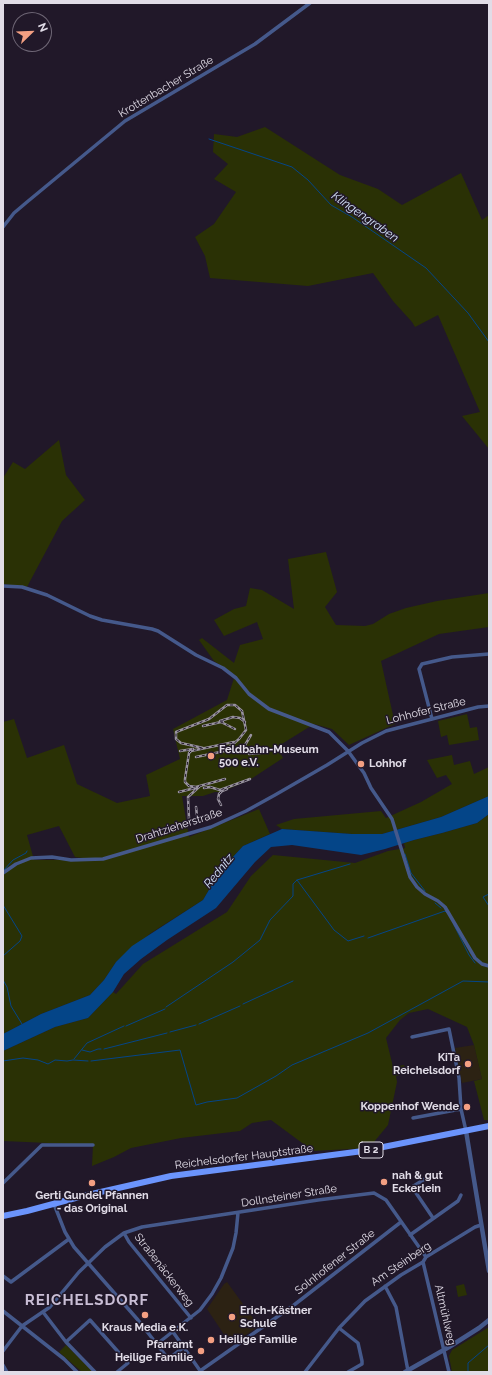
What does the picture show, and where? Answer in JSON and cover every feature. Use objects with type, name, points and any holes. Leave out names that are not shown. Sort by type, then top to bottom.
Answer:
[{"type":"main road","name":"Reichelsdorfer Hauptstraße","points":[[3,1216],[171,1176],[354,1153],[489,1126]]},
{"type":"street","name":"Krottenbacher Straße","points":[[3,227],[14,213],[125,121],[255,44],[310,3]]},
{"type":"street","points":[[3,586],[22,588],[43,594],[102,620],[152,629],[165,635],[196,655],[223,668],[236,678],[248,694],[269,709],[329,732],[348,751],[364,773],[394,822],[410,877],[417,887],[425,894],[438,901],[445,907],[475,958],[482,964],[489,966]]},
{"type":"street","points":[[432,719],[420,669],[422,664],[452,657],[489,654]]},
{"type":"street","name":"Lohhofer Straße","points":[[348,751],[386,731],[478,707],[489,706]]},
{"type":"street","name":"Drahtzieherstraße","points":[[3,873],[16,864],[31,858],[52,857],[71,860],[103,859],[211,827],[246,811],[275,795],[348,751]]},
{"type":"street","points":[[412,1037],[449,1029],[459,1078],[461,1109],[489,1271]]},
{"type":"street","points":[[413,1118],[461,1109]]},
{"type":"street","points":[[3,1183],[42,1145],[92,1145]]},
{"type":"street","points":[[428,1177],[412,1187],[433,1218]]},
{"type":"street","name":"Dollnsteiner Straße","points":[[124,1233],[149,1226],[318,1200],[374,1194],[386,1200],[426,1257]]},
{"type":"street","points":[[410,1235],[458,1201],[461,1194]]},
{"type":"street","points":[[54,1204],[69,1240],[88,1264],[135,1315],[166,1356],[171,1357],[184,1347]]},
{"type":"street","points":[[157,1344],[200,1310],[208,1300],[221,1278],[233,1248],[238,1213]]},
{"type":"street","name":"Solnhofener Straße","points":[[200,1371],[294,1305],[401,1222]]},
{"type":"street","name":"Am Steinberg","points":[[305,1372],[339,1328],[365,1301],[385,1286],[423,1262],[426,1257],[475,1227],[481,1225]]},
{"type":"street","points":[[3,1351],[22,1326],[50,1307],[79,1272],[111,1242],[124,1233]]},
{"type":"street","name":"Straßenäckerweg","points":[[124,1233],[129,1242],[190,1318]]},
{"type":"street","points":[[3,1276],[10,1282],[69,1240]]},
{"type":"street","name":"Altmühlweg","points":[[423,1262],[448,1372]]},
{"type":"street","points":[[385,1286],[396,1307],[407,1371],[480,1328],[489,1320]]},
{"type":"street","points":[[3,1311],[64,1359],[77,1372]]},
{"type":"street","points":[[43,1312],[66,1342],[95,1372]]},
{"type":"street","points":[[66,1342],[90,1320],[128,1363],[117,1372]]},
{"type":"street","points":[[339,1328],[358,1344],[362,1361],[362,1364],[348,1372]]},
{"type":"street","points":[[173,1332],[200,1371]]},
{"type":"street","points":[[3,1366],[7,1372]]},
{"type":"shaded area","name":"KiTa Reichelsdorf","points":[[474,1045],[482,1079],[462,1083],[455,1048]]},
{"type":"shaded area","name":"Erich-Kästner Schule","points":[[227,1282],[259,1326],[231,1345],[207,1309],[224,1284]]},
{"type":"green space","points":[[265,127],[340,175],[378,189],[402,205],[461,173],[482,220],[489,215],[489,449],[462,416],[480,412],[438,315],[415,327],[393,301],[373,273],[308,286],[210,278],[205,256],[195,237],[214,224],[236,192],[214,179],[228,164],[213,152],[214,134],[237,137]]},
{"type":"green space","points":[[59,440],[66,475],[85,500],[62,521],[27,587],[3,584],[3,478],[13,462],[25,469]]},
{"type":"green space","points":[[326,552],[337,592],[325,607],[336,625],[365,626],[373,624],[389,614],[406,608],[437,601],[489,593],[489,627],[439,634],[381,661],[395,724],[349,745],[332,729],[314,724],[277,747],[283,758],[251,779],[222,792],[215,792],[203,796],[182,796],[189,837],[259,809],[270,834],[243,846],[220,871],[203,900],[151,933],[116,962],[104,980],[90,995],[41,1014],[3,1034],[3,722],[14,719],[27,758],[64,745],[77,784],[117,803],[150,796],[146,775],[180,759],[173,729],[227,700],[235,675],[214,661],[199,640],[202,638],[234,663],[240,645],[263,639],[257,622],[224,636],[214,620],[234,609],[246,606],[250,588],[262,590],[294,609],[288,559]],"holes":[[[59,826],[75,857],[97,860],[34,860],[27,835]]]},
{"type":"green space","points":[[467,714],[470,728],[477,727],[479,740],[449,745],[447,735],[441,737],[438,721]]},
{"type":"green space","points":[[452,755],[454,765],[470,761],[474,774],[489,767],[489,796],[441,817],[382,834],[352,834],[282,829],[276,825],[294,819],[381,811],[386,818],[421,802],[452,784],[446,775],[437,778],[427,760]]},
{"type":"green space","points":[[489,814],[489,1120],[484,1120],[474,1081],[482,1079],[474,1045],[467,1027],[428,1009],[409,1013],[400,1020],[386,1038],[393,1067],[404,1065],[407,1073],[396,1076],[397,1082],[388,1125],[369,1148],[313,1151],[271,1120],[252,1123],[240,1131],[181,1138],[131,1148],[92,1166],[93,1145],[3,1141],[3,1051],[55,1027],[88,1018],[113,992],[116,994],[143,964],[227,912],[251,876],[273,855],[355,863],[388,851],[405,848],[404,843],[477,823]]},
{"type":"green space","points":[[464,1284],[467,1295],[458,1297],[456,1286]]},
{"type":"green space","points":[[489,1327],[489,1372],[452,1372],[449,1356],[452,1350]]},
{"type":"green space","points":[[66,1345],[93,1372],[82,1372],[59,1352]]},
{"type":"water","points":[[489,796],[489,814],[477,823],[361,855],[292,845],[271,847],[255,862],[216,908],[167,940],[141,959],[124,974],[113,992],[88,1018],[55,1027],[3,1051],[3,1034],[41,1014],[90,995],[104,980],[116,962],[132,946],[203,900],[220,871],[243,846],[282,829],[352,834],[382,834],[441,817]]},
{"type":"waterway","name":"Klingengraben","points":[[209,139],[292,167],[308,180],[331,205],[352,217],[426,268],[468,313],[489,342]]},
{"type":"waterway","points":[[3,871],[13,860],[27,851]]},
{"type":"waterway","points":[[405,854],[411,873],[425,891]]},
{"type":"waterway","points":[[166,1007],[233,962],[260,940],[270,920],[293,896],[293,884],[297,880],[350,864]]},
{"type":"waterway","points":[[297,880],[334,930],[348,941],[364,936]]},
{"type":"waterway","points":[[489,894],[483,897],[489,906]]},
{"type":"waterway","points":[[435,903],[441,908]]},
{"type":"waterway","points":[[3,905],[22,936],[20,941],[3,956]]},
{"type":"waterway","points":[[368,938],[445,911],[447,913]]},
{"type":"waterway","points":[[454,925],[469,955],[475,963]]},
{"type":"waterway","points":[[3,980],[7,987],[11,1006],[22,1024]]},
{"type":"waterway","points":[[243,1004],[293,981]]},
{"type":"waterway","points":[[91,1061],[180,1050],[196,1105],[237,1098],[276,1076],[292,1065],[368,1033],[463,981],[489,982]]},
{"type":"waterway","points":[[199,1024],[240,1006]]},
{"type":"waterway","points":[[126,1026],[165,1009]]},
{"type":"waterway","points":[[170,1032],[196,1025]]},
{"type":"waterway","points":[[74,1059],[87,1043],[124,1026]]},
{"type":"waterway","points":[[104,1049],[167,1033]]},
{"type":"waterway","points":[[82,1050],[90,1052],[101,1049]]},
{"type":"waterway","points":[[3,1061],[23,1058],[38,1060],[48,1064],[55,1060],[88,1061]]},
{"type":"waterway","points":[[468,1372],[468,1363],[489,1345]]},
{"type":"railway","points":[[196,757],[225,751],[239,739],[246,730],[242,711],[235,705],[227,705],[209,719],[176,732],[176,739],[181,743],[203,748]]},
{"type":"railway","points":[[223,721],[220,721],[233,717],[240,718],[245,722]]},
{"type":"railway","points":[[203,726],[221,722],[235,729]]},
{"type":"railway","points":[[245,745],[251,735]]},
{"type":"railway","points":[[225,779],[196,787],[189,786],[185,782],[189,753],[191,751],[234,742]]},
{"type":"railway","points":[[245,749],[258,747]]},
{"type":"railway","points":[[180,751],[193,749]]},
{"type":"railway","points":[[249,754],[260,753]]},
{"type":"railway","points":[[204,788],[210,787],[220,790],[250,779]]},
{"type":"railway","points":[[189,819],[188,797],[200,786]]},
{"type":"railway","points":[[179,792],[195,788]]},
{"type":"railway","points":[[221,805],[218,799],[219,794],[227,789]]},
{"type":"railway","points":[[196,807],[197,816]]},
{"type":"place","name":"Feldbahn-Museum 500 e.V.","points":[[211,756]]},
{"type":"place","name":"Lohhof","points":[[361,764]]},
{"type":"place","name":"KiTa Reichelsdorf","points":[[468,1064]]},
{"type":"place","name":"Koppenhof Wende","points":[[467,1107]]},
{"type":"place","name":"nah & gut Eckerlein","points":[[384,1182]]},
{"type":"place","name":"Gerti Gundel Pfannen - das Original","points":[[92,1183]]},
{"type":"place","name":"Kraus Media e.K.","points":[[145,1315]]},
{"type":"place","name":"Erich-Kästner Schule","points":[[232,1317]]},
{"type":"place","name":"Heilige Familie","points":[[211,1340]]},
{"type":"place","name":"Pfarramt Heilige Familie","points":[[201,1351]]},
{"type":"district","name":"REICHELSDORF","points":[[87,1300]]},
{"type":"water label","name":"Rednitz","points":[[219,871]]}]
